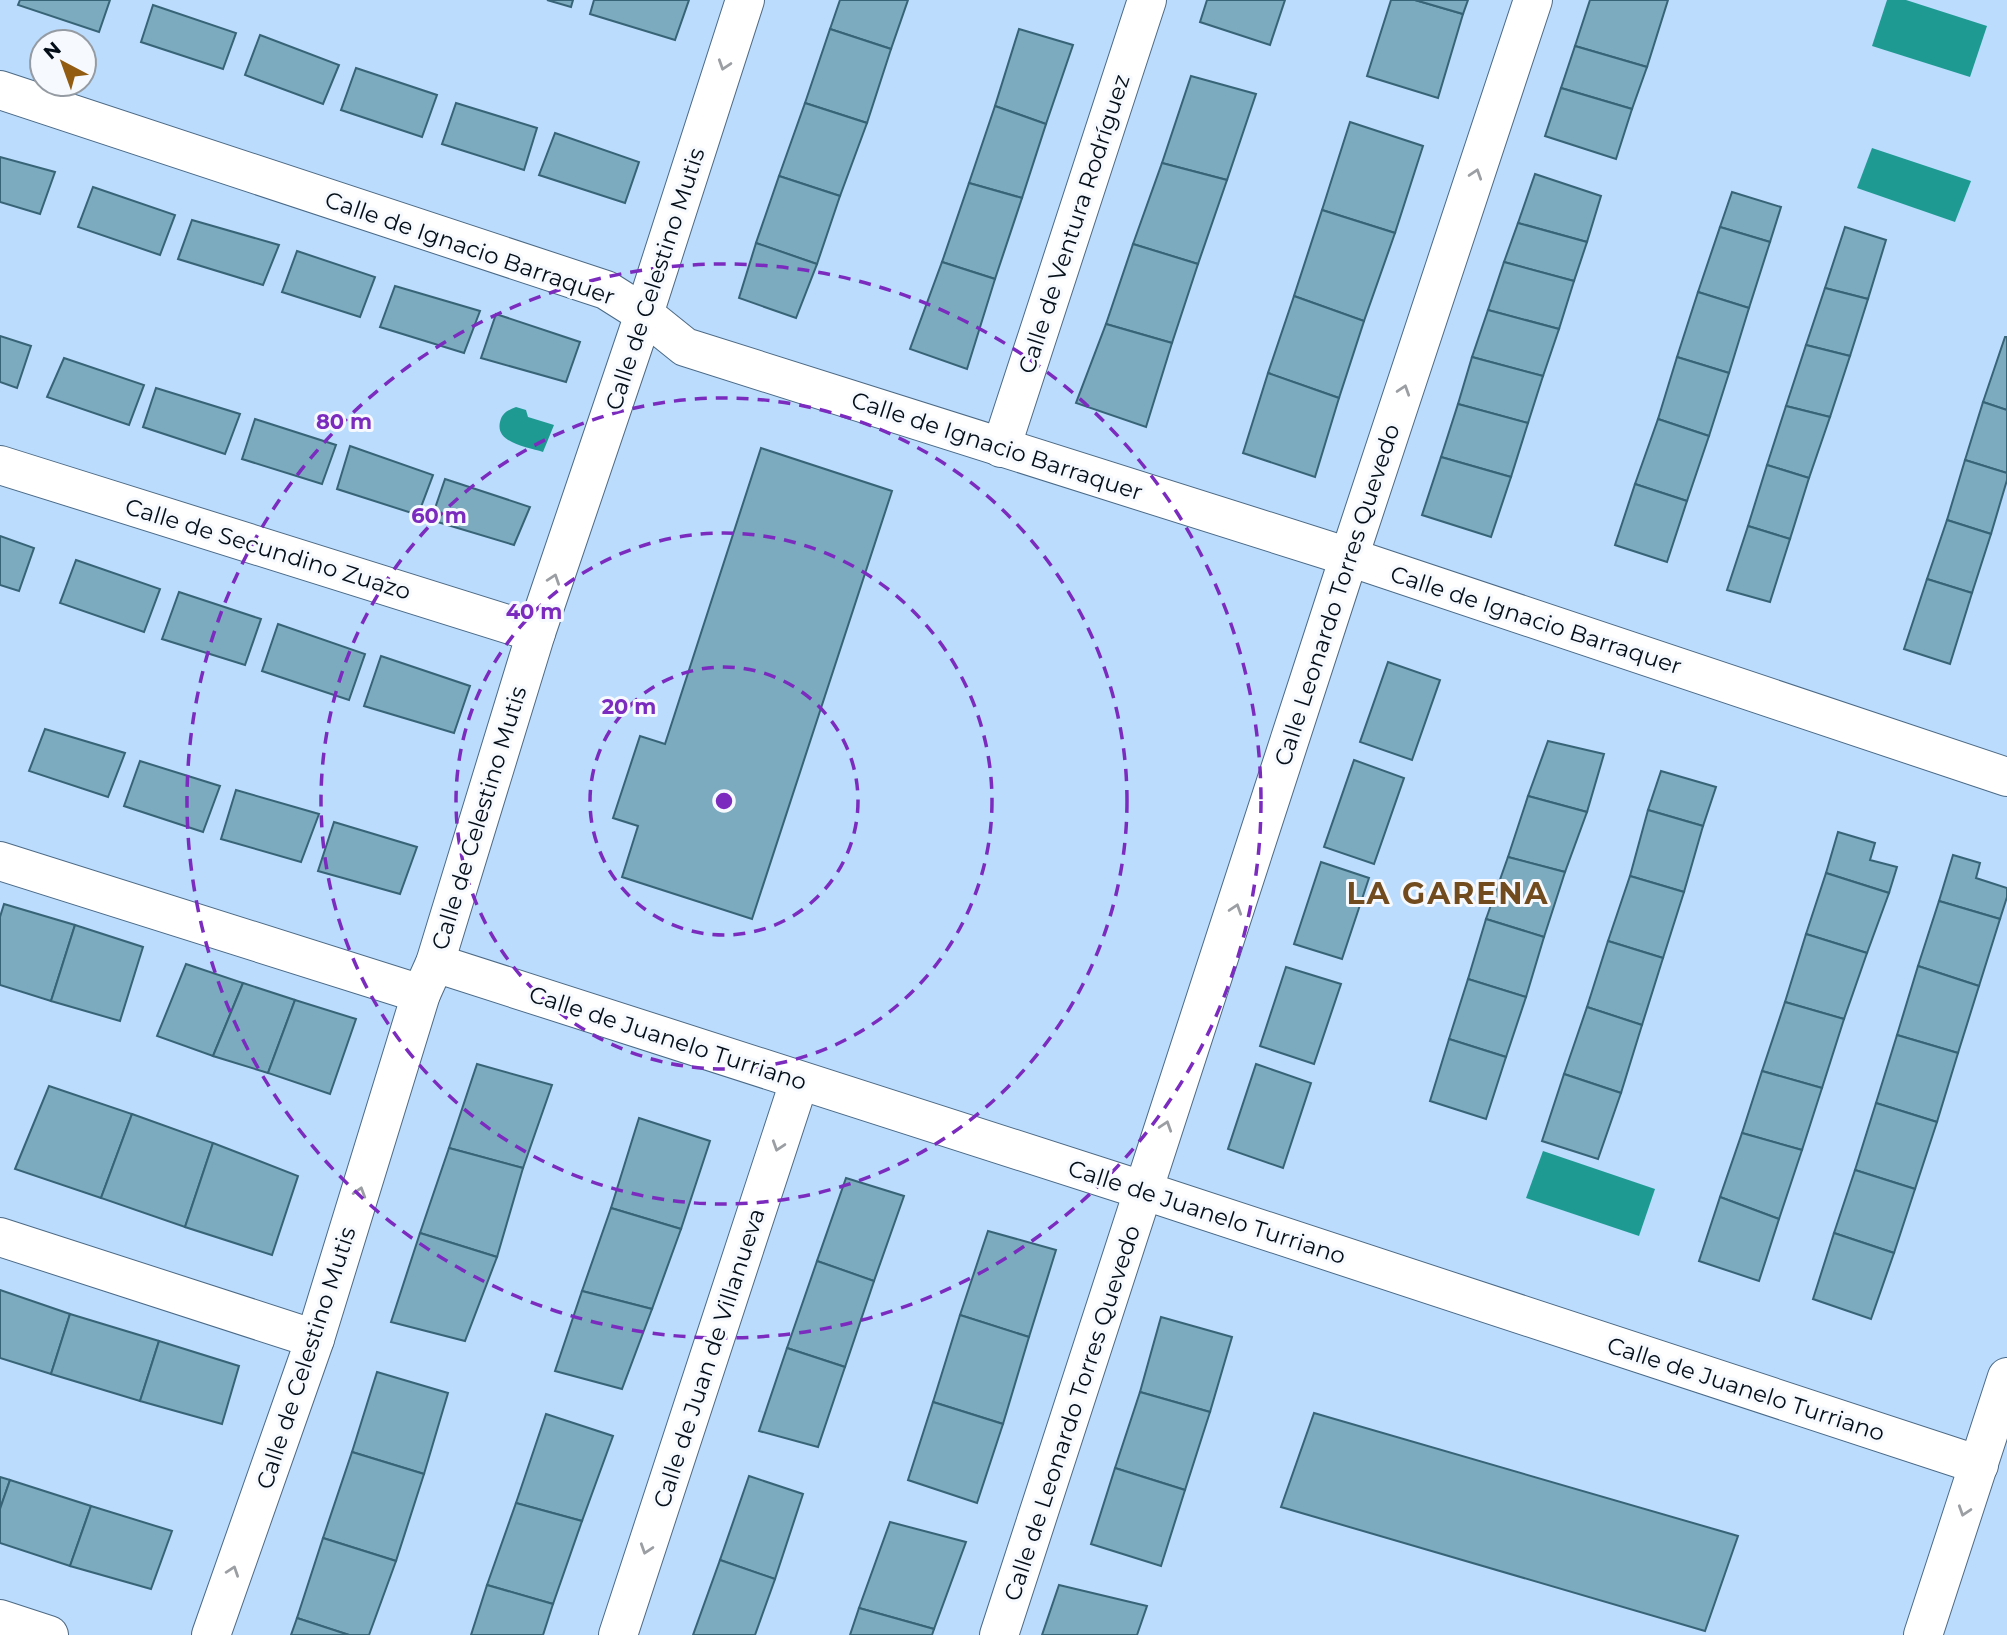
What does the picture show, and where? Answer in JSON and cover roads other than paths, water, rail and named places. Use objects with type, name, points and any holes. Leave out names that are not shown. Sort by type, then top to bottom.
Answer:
[{"type":"street","name":"Calle de Celestino Mutis","points":[[211,1635],[315,1339],[536,633],[644,314],[745,0]]},
{"type":"street","name":"Calle de Ventura Rodríguez","points":[[1001,448],[1147,0]]},
{"type":"street","name":"Calle Leonardo Torres Quevedo","points":[[1145,1191],[1349,557],[1533,0]]},
{"type":"street","name":"Calle de Ignacio Barraquer","points":[[0,90],[606,290],[644,314],[685,347],[1349,557],[2007,777]]},
{"type":"street","name":"Calle de Secundino Zuazo","points":[[0,466],[536,633]]},
{"type":"street","name":"Calle de Juanelo Turriano","points":[[0,861],[799,1082],[1145,1191],[1979,1465]]},
{"type":"street","name":"Calle de Juan de Villanueva","points":[[618,1635],[799,1082]]},
{"type":"street","name":"Calle de Leonardo Torres Quevedo","points":[[999,1635],[1145,1191]]},
{"type":"street","points":[[0,1237],[315,1339]]},
{"type":"street","points":[[1923,1635],[2007,1377]]},
{"type":"street","points":[[0,1619],[50,1635]]},
{"type":"district","name":"LA GARENA","points":[[1448,894]]}]
